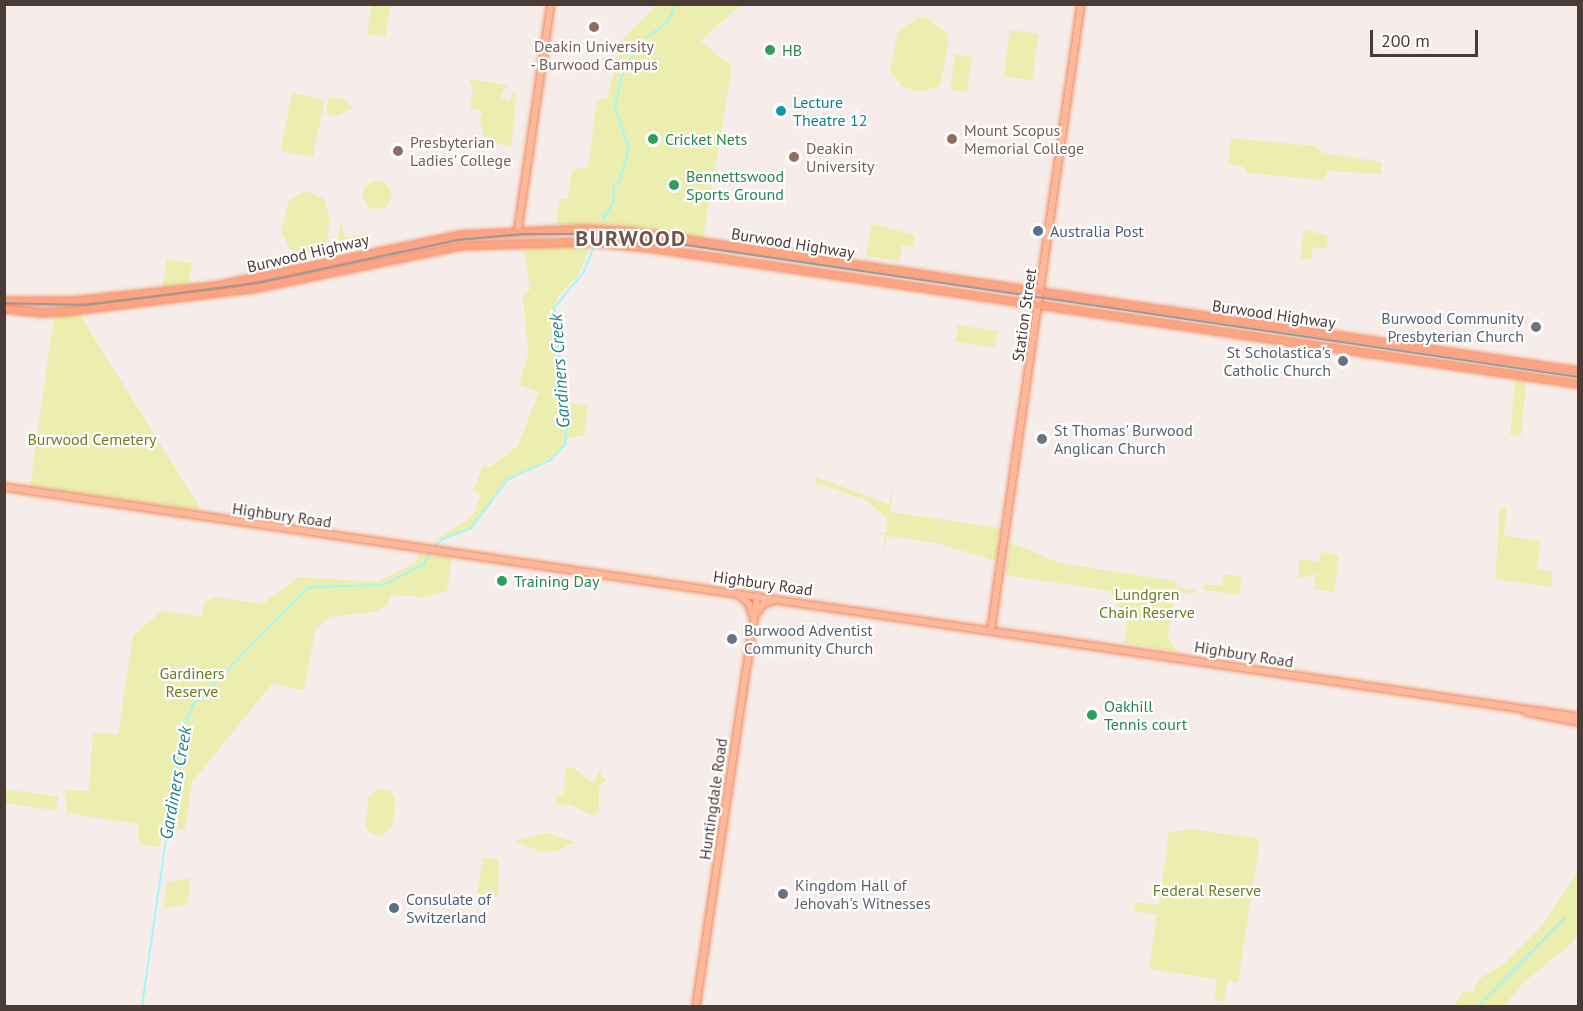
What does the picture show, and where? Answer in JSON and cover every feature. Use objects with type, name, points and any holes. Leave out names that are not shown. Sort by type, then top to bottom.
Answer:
[{"type":"highway","name":"Burwood Highway","points":[[4,309],[49,313],[91,309],[125,300],[252,280],[449,237],[528,229],[619,231],[1551,369],[1578,371]]},
{"type":"highway","points":[[518,230],[518,242]]},
{"type":"highway","name":"Burwood Highway","points":[[4,301],[125,300],[252,289],[433,250],[518,242],[602,243],[705,256],[1578,384]]},
{"type":"highway","points":[[705,256],[707,243]]},
{"type":"highway","points":[[283,273],[297,273],[303,279]]},
{"type":"highway","points":[[252,280],[252,289]]},
{"type":"highway","points":[[953,281],[955,293]]},
{"type":"highway","points":[[73,301],[91,309]]},
{"type":"highway","points":[[49,313],[50,302]]},
{"type":"highway","points":[[1126,306],[1130,319]]},
{"type":"highway","points":[[1549,380],[1551,369]]},
{"type":"main road","points":[[518,230],[551,4]]},
{"type":"main road","name":"Station Street","points":[[991,630],[1081,4]]},
{"type":"main road","points":[[520,214],[528,229]]},
{"type":"main road","name":"Highbury Road","points":[[4,487],[1578,717]]},
{"type":"main road","points":[[738,594],[750,605],[753,624]]},
{"type":"main road","name":"Huntingdale Road","points":[[696,1006],[757,596]]},
{"type":"main road","points":[[753,624],[760,606],[779,599]]},
{"type":"main road","name":"Highbury Road","points":[[1516,709],[1578,722]]},
{"type":"green space","points":[[371,5],[391,5],[385,37],[367,34]]},
{"type":"green space","points":[[657,5],[741,5],[700,41],[732,66],[703,238],[617,226],[556,224],[560,198],[568,199],[572,170],[588,167],[597,99],[607,99],[624,38]]},
{"type":"green space","points":[[911,17],[927,18],[947,33],[949,41],[940,86],[919,92],[901,86],[890,71],[898,31],[918,19]]},
{"type":"green space","points":[[1010,30],[1039,34],[1032,81],[1003,77]]},
{"type":"green space","points":[[955,54],[973,57],[967,92],[949,90]]},
{"type":"green space","points":[[469,79],[507,85],[500,98],[510,100],[512,93],[517,94],[511,146],[486,141],[479,119],[483,111],[470,109],[473,90]]},
{"type":"green space","points":[[292,93],[324,99],[313,157],[281,151]]},
{"type":"green space","points":[[328,97],[345,100],[354,108],[336,116],[326,114]]},
{"type":"green space","points":[[1231,138],[1314,146],[1324,153],[1381,162],[1381,174],[1328,171],[1324,180],[1247,173],[1244,167],[1228,164]]},
{"type":"green space","points":[[377,181],[387,185],[391,195],[387,205],[377,209],[367,205],[363,195],[367,185]]},
{"type":"green space","points":[[306,191],[324,199],[330,220],[326,246],[308,254],[290,249],[281,231],[289,200]]},
{"type":"green space","points":[[341,222],[345,237],[368,234],[367,242],[361,243],[361,247],[335,251]]},
{"type":"green space","points":[[872,224],[915,235],[913,247],[902,245],[899,261],[866,256]]},
{"type":"green space","points":[[1304,229],[1328,236],[1326,249],[1313,247],[1311,259],[1300,258]]},
{"type":"green space","points":[[534,245],[590,246],[579,274],[558,297],[553,309],[563,401],[588,406],[585,435],[565,438],[563,448],[551,458],[508,478],[471,528],[428,544],[473,516],[481,494],[473,491],[483,466],[491,467],[518,445],[539,392],[520,385],[528,354],[523,297],[530,289],[524,253]]},
{"type":"green space","points":[[167,260],[192,263],[189,284],[162,288]]},
{"type":"green space","name":"Burwood Cemetery","points":[[79,314],[202,511],[30,486],[54,317]]},
{"type":"green space","points":[[958,325],[998,331],[995,348],[955,342]]},
{"type":"green space","points":[[1515,380],[1526,381],[1521,436],[1510,435]]},
{"type":"green space","points":[[816,477],[889,504],[894,486],[890,512],[1001,528],[996,561],[936,543],[887,536],[882,556],[885,535],[872,532],[886,533],[887,518],[864,499],[815,483]]},
{"type":"green space","points":[[1500,508],[1507,508],[1504,535],[1541,542],[1537,569],[1553,572],[1551,587],[1495,579]]},
{"type":"green space","name":"Lundgren Chain Reserve","points":[[1010,542],[1059,563],[1176,581],[1176,587],[1195,590],[1194,594],[1175,591],[1168,639],[1178,652],[1124,643],[1127,623],[1110,591],[1006,575]]},
{"type":"green space","points":[[1320,552],[1339,555],[1334,592],[1314,589],[1316,574],[1298,578],[1300,559],[1319,562]]},
{"type":"green space","name":"Gardiners Reserve","points":[[420,553],[452,558],[447,591],[424,597],[390,595],[389,604],[374,612],[328,617],[315,631],[304,690],[272,684],[192,782],[185,830],[163,827],[160,847],[139,844],[138,824],[67,813],[65,790],[89,791],[93,732],[118,735],[133,635],[162,611],[201,617],[204,602],[214,597],[263,604],[298,577],[377,582],[414,564]]},
{"type":"green space","points":[[1223,574],[1242,577],[1239,594],[1203,590],[1204,584],[1222,586]]},
{"type":"green space","points":[[565,767],[572,767],[593,783],[602,768],[601,777],[608,779],[599,786],[599,812],[593,816],[571,805],[555,804],[556,795],[564,795]]},
{"type":"green space","points":[[4,789],[58,797],[57,811],[4,803]]},
{"type":"green space","points":[[378,789],[390,790],[396,799],[392,826],[381,836],[371,834],[365,825],[369,796]]},
{"type":"green space","name":"Federal Reserve","points":[[1191,829],[1260,839],[1238,982],[1227,981],[1224,1002],[1214,1000],[1217,979],[1149,969],[1157,914],[1134,911],[1135,902],[1159,905],[1169,832]]},
{"type":"green space","points":[[548,833],[575,842],[557,851],[541,852],[514,841]]},
{"type":"green space","points":[[483,858],[499,860],[498,897],[477,894]]},
{"type":"green space","points":[[1578,870],[1578,932],[1572,943],[1524,982],[1504,1006],[1453,1006],[1464,992],[1473,992],[1479,979],[1505,963],[1543,924]]},
{"type":"green space","points":[[191,878],[187,905],[163,908],[167,882]]},
{"type":"waterway","name":"Gardiners Creek","points":[[602,221],[614,202],[613,188],[619,183],[629,149],[615,107],[621,79],[632,57],[648,36],[668,22],[676,4]]},
{"type":"waterway","name":"Gardiners Creek","points":[[434,547],[443,539],[471,528],[508,479],[551,460],[565,445],[567,429],[554,308],[584,272],[593,248]]},
{"type":"waterway","name":"Gardiners Creek","points":[[142,1006],[181,736],[193,705],[309,587],[384,585],[424,564],[431,551]]},
{"type":"waterway","points":[[1479,1006],[1565,918]]},
{"type":"tram line","points":[[4,303],[86,305],[262,282],[458,240],[523,234],[585,234],[666,242],[1578,377]]},
{"type":"place","name":"Deakin University - Burwood Campus","points":[[594,27]]},
{"type":"place","name":"HB","points":[[770,50]]},
{"type":"place","name":"Lecture Theatre 12","points":[[781,111]]},
{"type":"place","name":"Cricket Nets","points":[[653,139]]},
{"type":"place","name":"Mount Scopus Memorial College","points":[[952,139]]},
{"type":"place","name":"Presbyterian Ladies' College","points":[[398,151]]},
{"type":"place","name":"Deakin University","points":[[794,157]]},
{"type":"place","name":"Bennettswood Sports Ground","points":[[674,185]]},
{"type":"place","name":"Australia Post","points":[[1038,231]]},
{"type":"place","name":"Burwood Community Presbyterian Church","points":[[1536,327]]},
{"type":"place","name":"St Scholastica's Catholic Church","points":[[1343,361]]},
{"type":"place","name":"St Thomas' Burwood Anglican Church","points":[[1042,439]]},
{"type":"place","name":"Training Day","points":[[502,581]]},
{"type":"place","name":"Burwood Adventist Community Church","points":[[732,639]]},
{"type":"place","name":"Oakhill Tennis court","points":[[1092,715]]},
{"type":"place","name":"Kingdom Hall of Jehovah's Witnesses","points":[[783,894]]},
{"type":"place","name":"Consulate of Switzerland","points":[[394,908]]},
{"type":"district","name":"BURWOOD","points":[[631,239]]}]
